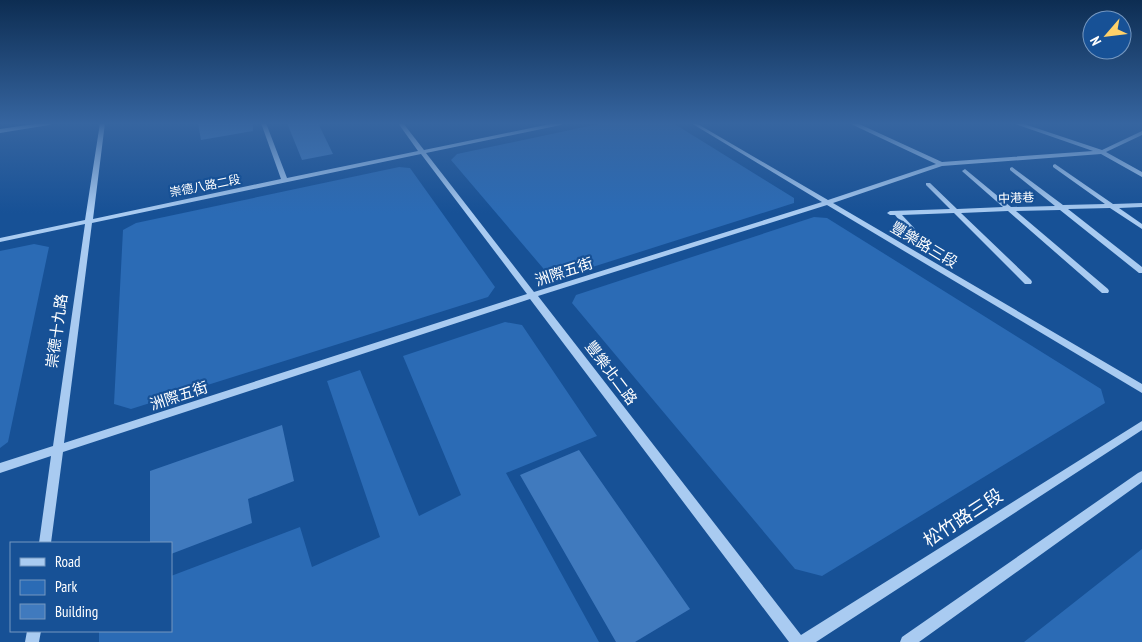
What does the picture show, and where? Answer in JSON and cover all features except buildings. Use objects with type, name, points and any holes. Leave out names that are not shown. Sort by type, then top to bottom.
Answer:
[{"type":"street","name":"崇德十九路","points":[[45,542],[98,153]]},
{"type":"street","points":[[274,153],[285,181]]},
{"type":"street","name":"崇德八路二段","points":[[0,240],[419,153]]},
{"type":"street","name":"豐樂北二路","points":[[425,153],[798,642]]},
{"type":"street","name":"豐樂路三段","points":[[743,153],[1142,389]]},
{"type":"street","points":[[918,153],[941,164]]},
{"type":"street","name":"洲際五街","points":[[0,468],[827,203],[941,164],[1089,153]]},
{"type":"street","points":[[1104,153],[1142,176]]},
{"type":"street","points":[[1055,166],[1142,227]]},
{"type":"street","points":[[1012,169],[1142,272]]},
{"type":"street","points":[[965,170],[1105,291]]},
{"type":"street","points":[[928,184],[1028,282]]},
{"type":"street","name":"中港巷","points":[[913,231],[893,213],[1142,205]]},
{"type":"street","name":"松竹路三段","points":[[803,642],[1142,425]]},
{"type":"street","points":[[907,642],[1142,476]]},
{"type":"green space","points":[[721,153],[794,198],[794,203],[561,277],[548,274],[451,160],[457,154]]},
{"type":"green space","points":[[399,167],[410,168],[495,287],[488,297],[131,409],[114,404],[123,230],[136,223]]},
{"type":"green space","points":[[814,217],[827,218],[1101,389],[1105,403],[822,576],[795,569],[572,303],[576,295]]},
{"type":"green space","points":[[34,244],[49,247],[8,442],[0,448],[0,251]]},
{"type":"green space","points":[[505,322],[522,325],[597,436],[506,473],[599,642],[99,642],[99,632],[172,632],[172,576],[300,527],[312,567],[380,537],[327,381],[360,370],[419,516],[461,495],[403,356]]},
{"type":"green space","points":[[1142,549],[1142,642],[1024,642]]}]
